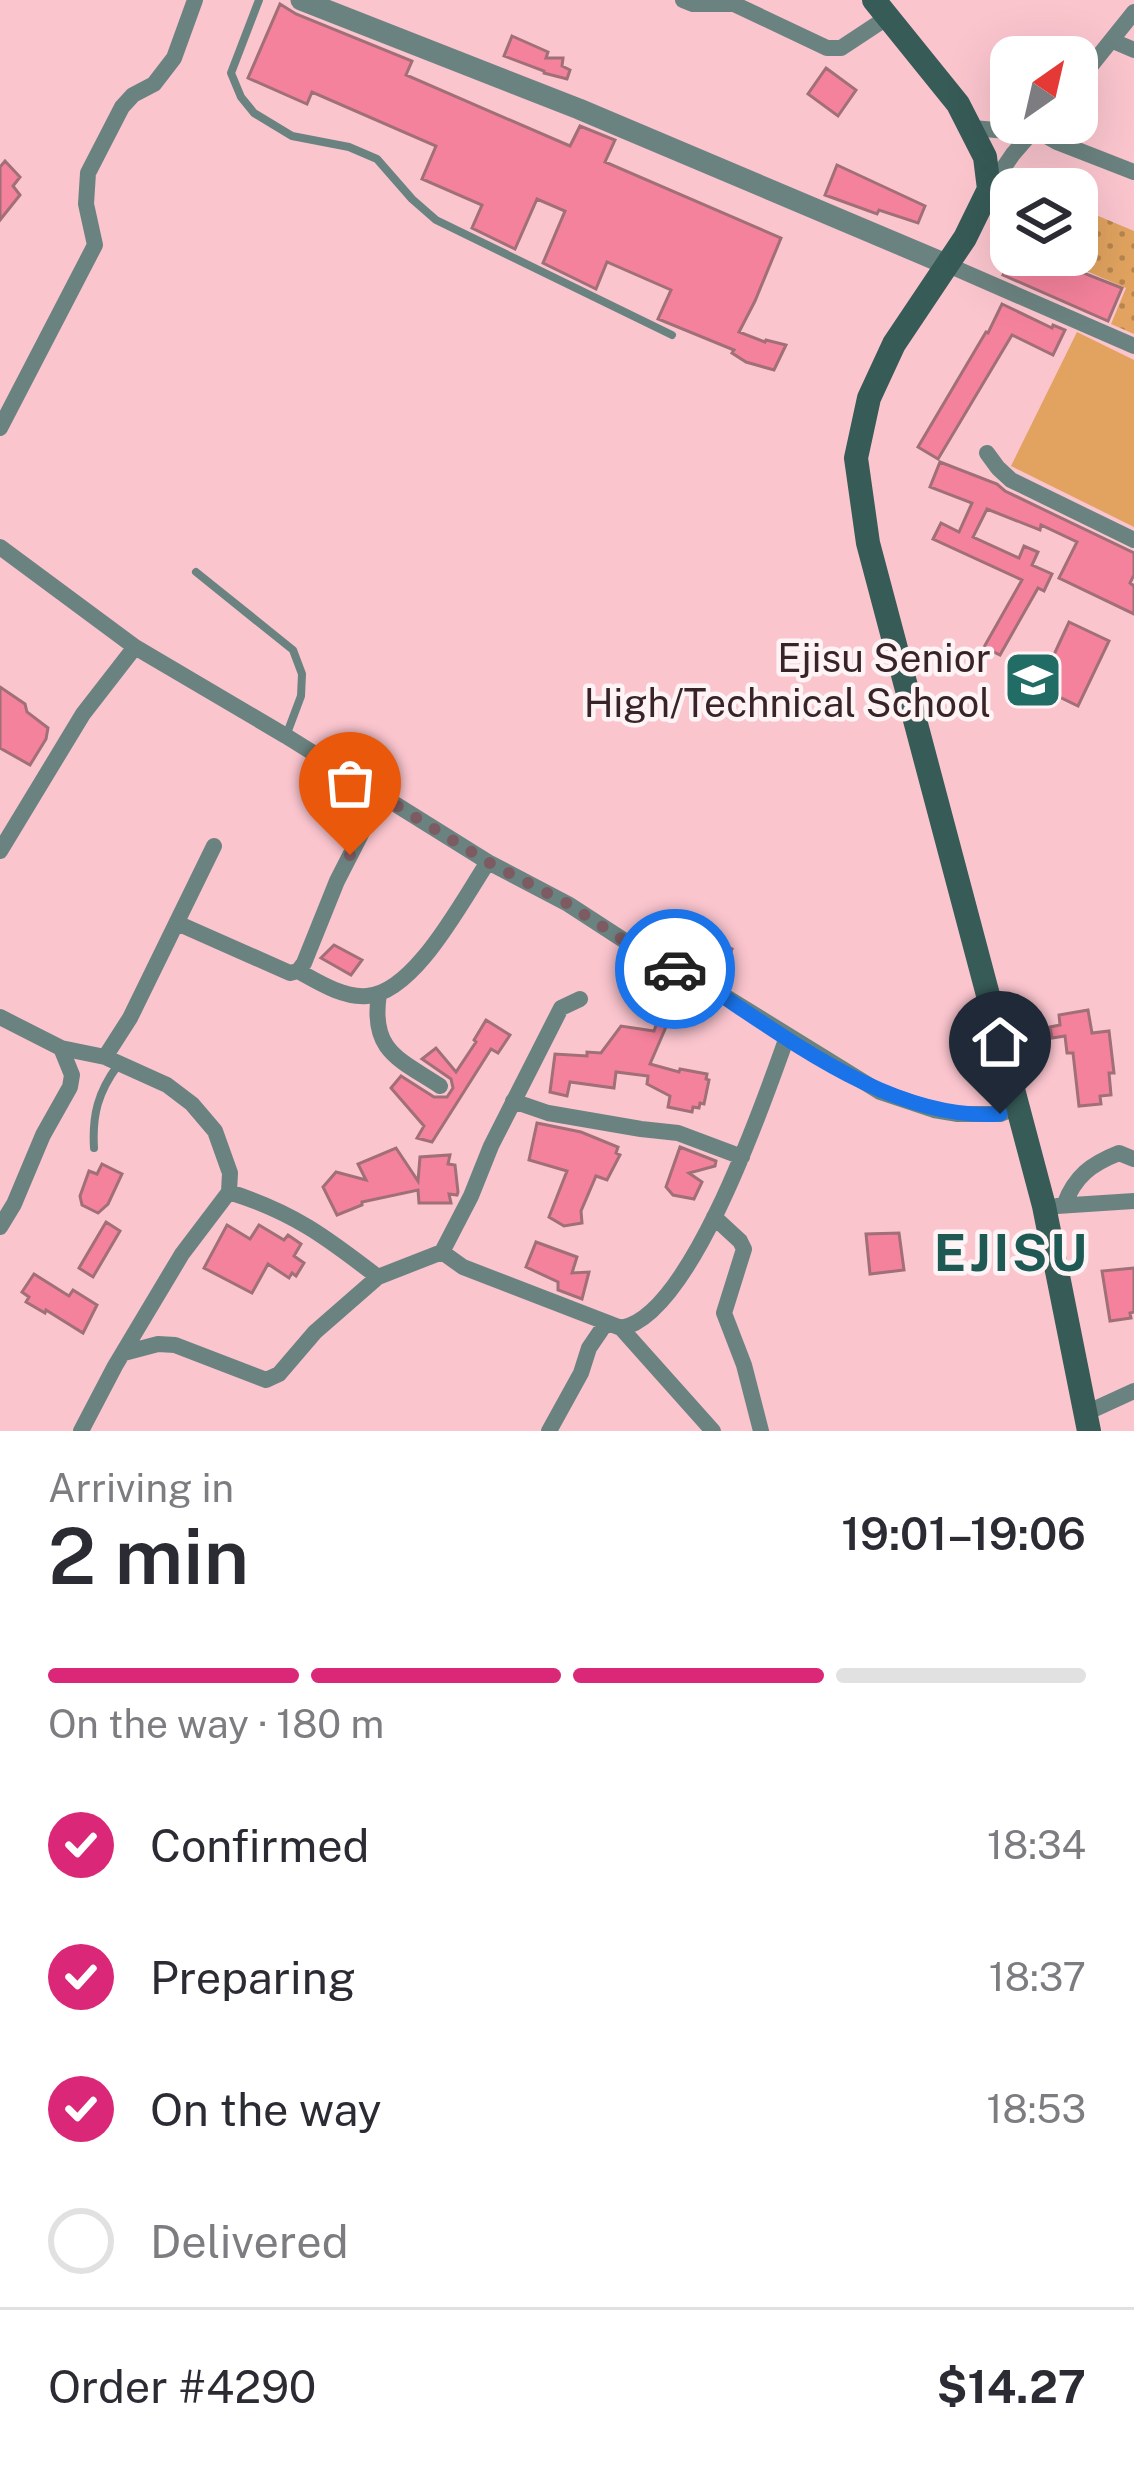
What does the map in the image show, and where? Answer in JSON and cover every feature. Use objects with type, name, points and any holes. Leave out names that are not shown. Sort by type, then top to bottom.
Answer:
[{"type":"main road","points":[[881,8],[973,128],[986,157],[989,189],[948,265],[894,344],[869,398],[856,458],[868,543],[1018,1108],[1054,1206],[1088,1422]]},
{"type":"street","points":[[0,428],[94,245],[86,204],[88,173],[122,107],[133,94],[154,84],[174,58],[195,0]]},
{"type":"street","points":[[301,0],[580,109],[1134,346]]},
{"type":"street","points":[[683,0],[734,4],[826,47],[841,48],[881,8]]},
{"type":"street","points":[[1098,58],[1134,13]]},
{"type":"street","points":[[1113,41],[1134,50]]},
{"type":"street","points":[[973,128],[990,128]]},
{"type":"street","points":[[989,189],[1022,144]]},
{"type":"street","points":[[1063,144],[1134,172]]},
{"type":"street","points":[[987,453],[1011,480],[1134,540]]},
{"type":"street","points":[[0,547],[135,647],[880,1092],[934,1110],[981,1115],[1018,1108]]},
{"type":"street","points":[[2,839],[83,714],[135,647]]},
{"type":"street","points":[[177,923],[290,973],[298,971],[381,796]]},
{"type":"street","points":[[112,1061],[214,846]]},
{"type":"street","points":[[298,971],[336,990],[361,997],[379,994],[417,968],[488,862]]},
{"type":"street","points":[[379,994],[378,1023],[388,1052],[440,1086]]},
{"type":"street","points":[[124,1354],[158,1344],[175,1346],[266,1380],[279,1374],[315,1332],[377,1277],[442,1252],[561,1008],[580,999]]},
{"type":"street","points":[[0,1018],[61,1048],[112,1061],[166,1085],[206,1118],[230,1173],[229,1192],[182,1254],[81,1431]]},
{"type":"street","points":[[442,1252],[463,1267],[614,1326],[629,1327],[648,1316],[674,1286],[714,1217],[787,1037]]},
{"type":"street","points":[[0,1227],[70,1087],[72,1075],[61,1048]]},
{"type":"street","points":[[513,1101],[548,1113],[678,1133],[742,1157]]},
{"type":"street","points":[[1054,1206],[1092,1164],[1119,1153],[1134,1159]]},
{"type":"street","points":[[229,1192],[292,1216],[377,1277]]},
{"type":"street","points":[[1054,1206],[1134,1201]]},
{"type":"street","points":[[714,1217],[745,1249],[724,1313],[761,1431]]},
{"type":"street","points":[[549,1431],[581,1373],[589,1348],[614,1326]]},
{"type":"street","points":[[614,1326],[713,1431]]},
{"type":"street","points":[[1088,1422],[1134,1391]]},
{"type":"lane","points":[[259,0],[231,73],[254,113],[292,136],[349,147],[377,159],[436,220],[673,334]]},
{"type":"lane","points":[[196,572],[293,650],[302,674],[301,696],[286,736]]},
{"type":"lane","points":[[94,1148],[94,1119],[112,1061]]},
{"type":"shaded area","points":[[1098,216],[1134,231],[1134,334],[1111,324],[1126,288],[1098,276]]},
{"type":"shaded area","points":[[1077,332],[1134,360],[1134,527],[1011,466]]},
{"type":"building","points":[[280,4],[412,61],[406,75],[570,146],[580,126],[615,140],[605,162],[781,238],[739,332],[786,345],[774,370],[746,362],[734,350],[658,319],[671,290],[607,262],[596,289],[543,263],[565,211],[537,199],[515,249],[472,228],[482,205],[422,179],[436,146],[312,92],[307,104],[248,78]]},
{"type":"building","points":[[512,36],[548,52],[546,58],[563,58],[562,66],[570,70],[567,79],[504,56]]},
{"type":"building","points":[[826,68],[856,90],[838,116],[808,94]]},
{"type":"building","points":[[5,161],[20,177],[13,186],[20,195],[0,220],[0,167]]},
{"type":"building","points":[[837,165],[925,206],[918,223],[825,195]]},
{"type":"building","points":[[1005,276],[1091,276],[1122,288],[1108,321]]},
{"type":"building","points":[[1002,304],[1065,330],[1053,355],[1012,335],[938,459],[918,447]]},
{"type":"building","points":[[940,462],[997,484],[1134,553],[1130,583],[1134,614],[1059,578],[1077,542],[987,509],[973,537],[1019,558],[1024,546],[1038,552],[1032,565],[1052,574],[1044,591],[1038,588],[1000,655],[984,647],[1022,580],[933,539],[941,523],[959,532],[972,503],[930,487]]},
{"type":"building","points":[[1069,622],[1109,641],[1078,706],[1039,687]]},
{"type":"building","points":[[0,687],[48,728],[30,765],[0,748]]},
{"type":"building","points":[[696,932],[732,949],[722,970],[688,956]]},
{"type":"building","points":[[334,945],[362,960],[351,975],[321,958]]},
{"type":"building","points":[[665,999],[675,1006],[650,1064],[707,1074],[704,1104],[693,1107],[692,1112],[668,1107],[670,1096],[647,1084],[648,1076],[616,1072],[614,1088],[570,1082],[567,1096],[550,1092],[555,1054],[601,1053],[621,1026],[654,1031]]},
{"type":"building","points":[[1088,1010],[1092,1033],[1109,1031],[1114,1073],[1109,1073],[1111,1095],[1100,1096],[1101,1104],[1079,1106],[1073,1053],[1067,1053],[1065,1036],[1052,1038],[1050,1027],[1060,1025],[1059,1015]]},
{"type":"building","points":[[486,1020],[510,1035],[498,1053],[491,1049],[432,1142],[417,1138],[424,1126],[391,1088],[401,1076],[434,1097],[447,1097],[453,1088],[451,1079],[422,1059],[436,1048],[456,1072]]},
{"type":"building","points":[[537,1123],[581,1132],[618,1147],[620,1155],[607,1180],[596,1176],[581,1211],[582,1223],[564,1226],[549,1217],[567,1171],[529,1160]]},
{"type":"building","points":[[680,1147],[716,1161],[715,1166],[689,1173],[702,1182],[694,1199],[673,1195],[666,1187]]},
{"type":"building","points":[[396,1148],[418,1181],[420,1157],[450,1155],[448,1164],[455,1165],[458,1192],[449,1194],[451,1203],[419,1203],[418,1190],[362,1202],[337,1215],[323,1187],[336,1172],[366,1180],[358,1164]]},
{"type":"building","points":[[102,1164],[122,1174],[108,1204],[98,1213],[82,1205],[80,1196],[89,1171],[97,1174]]},
{"type":"building","points":[[106,1222],[120,1231],[93,1277],[79,1268]]},
{"type":"building","points":[[227,1225],[250,1239],[259,1225],[284,1240],[288,1235],[301,1244],[294,1256],[304,1263],[289,1278],[268,1264],[252,1293],[204,1268]]},
{"type":"building","points":[[899,1233],[904,1270],[870,1274],[866,1234]]},
{"type":"building","points":[[536,1242],[577,1257],[572,1273],[589,1272],[582,1299],[558,1290],[558,1282],[526,1267]]},
{"type":"building","points":[[1134,1268],[1134,1312],[1131,1318],[1110,1321],[1102,1271]]},
{"type":"building","points":[[34,1274],[69,1296],[73,1290],[97,1305],[83,1333],[26,1302],[29,1297],[22,1292]]},
{"type":"way so far","points":[[350,855],[381,796],[675,969]]},
{"type":"place","name":"Ejisu Senior High/Technical School","points":[[1033,680]]},
{"type":"district","name":"EJISU","points":[[1012,1252]]},
{"type":"route","points":[[675,969],[880,1092],[934,1110],[1000,1114]]}]
